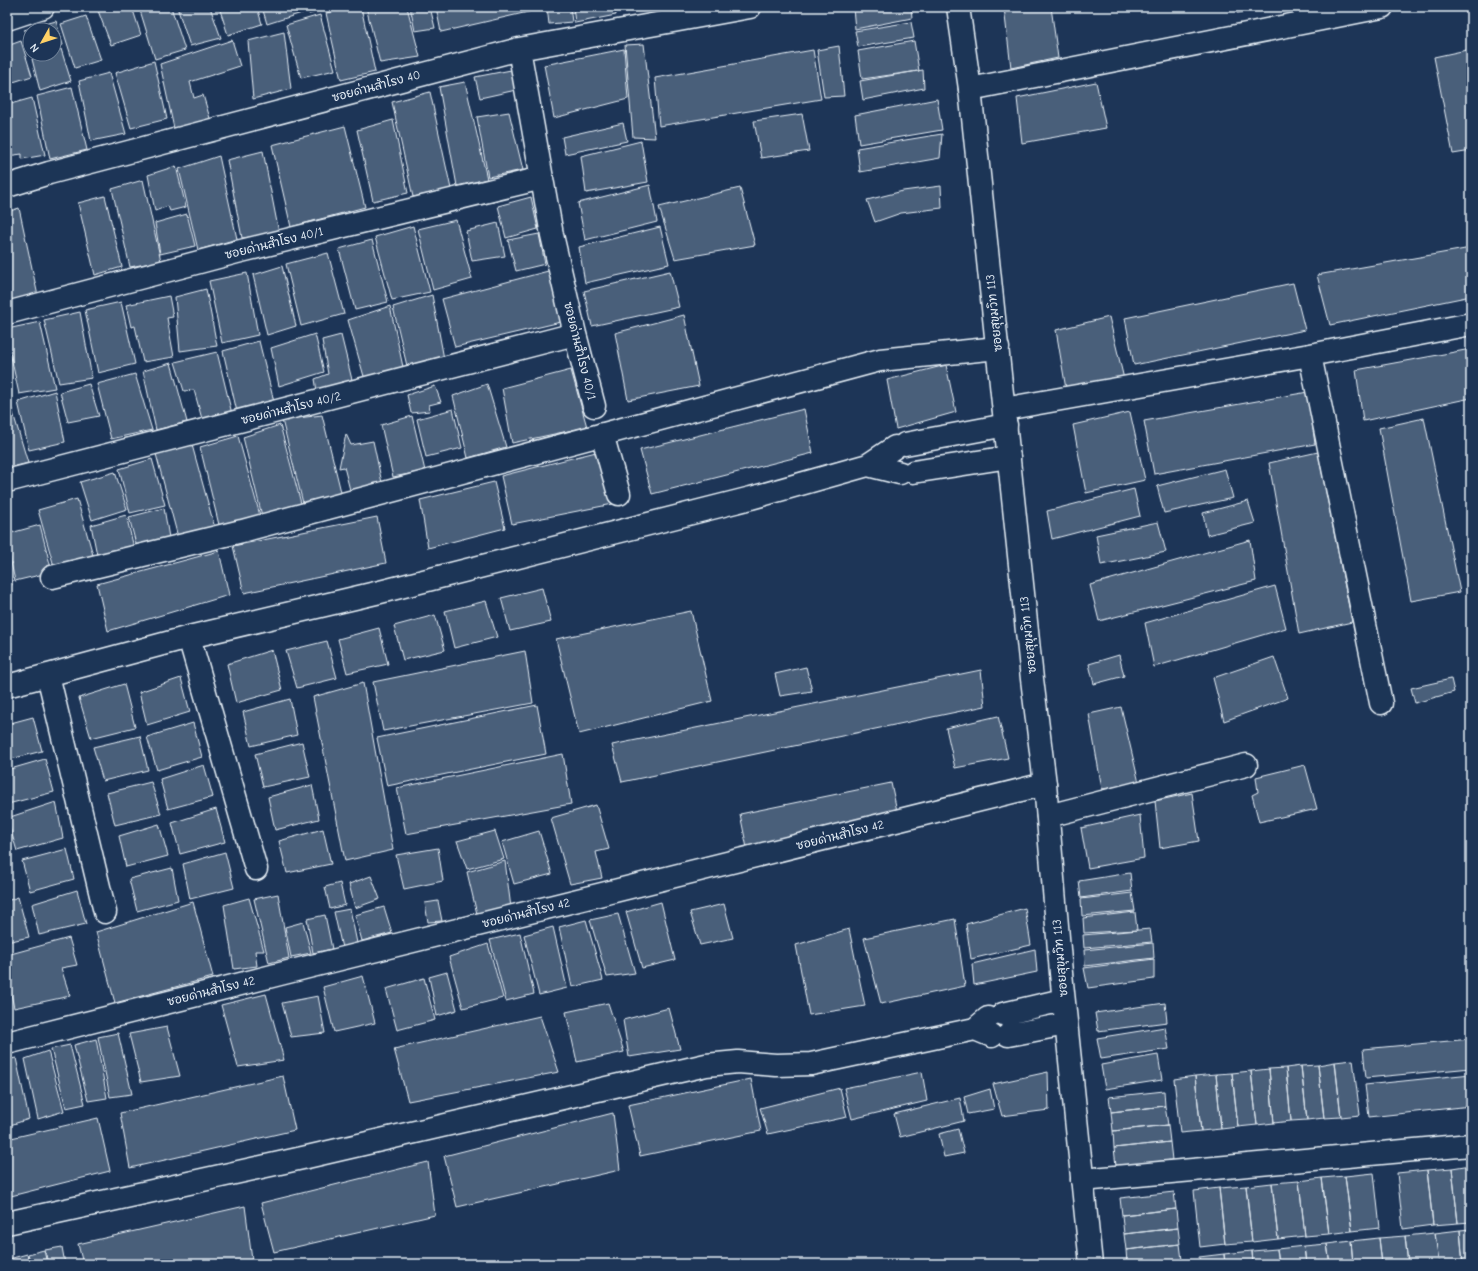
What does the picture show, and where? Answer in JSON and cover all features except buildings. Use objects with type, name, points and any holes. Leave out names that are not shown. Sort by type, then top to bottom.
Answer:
[{"type":"street","points":[[7,19],[43,7]]},
{"type":"street","name":"ซอยด่านสำโรง 40","points":[[7,186],[48,173],[519,49],[750,7]]},
{"type":"street","name":"ซอยสุขุมวิท 113","points":[[958,7],[970,88],[1045,784],[1063,1000],[1091,1264]]},
{"type":"street","points":[[970,88],[1382,7]]},
{"type":"street","name":"ซอยด่านสำโรง 40/1","points":[[519,49],[552,235],[575,334],[594,406]]},
{"type":"street","name":"ซอยด่านสำโรง 40/1","points":[[7,313],[237,252],[542,178]]},
{"type":"street","points":[[7,686],[190,637],[388,590],[727,504],[868,465],[900,446],[1005,417],[1471,324]]},
{"type":"street","name":"ซอยด่านสำโรง 40/2","points":[[7,481],[575,334]]},
{"type":"street","points":[[52,577],[242,531],[880,360],[998,348]]},
{"type":"street","points":[[1310,355],[1381,703]]},
{"type":"street","points":[[602,434],[619,494]]},
{"type":"street","points":[[868,465],[906,473],[1009,457]]},
{"type":"street","points":[[190,637],[256,869]]},
{"type":"street","points":[[48,675],[105,912]]},
{"type":"street","points":[[1048,816],[1246,765]]},
{"type":"street","name":"ซอยด่านสำโรง 42","points":[[7,1043],[1045,784]]},
{"type":"street","points":[[7,1224],[706,1065],[738,1062],[776,1065],[811,1064],[993,1026],[1063,1000]]},
{"type":"street","points":[[993,1026],[1066,1024]]},
{"type":"street","points":[[1082,1180],[1470,1145]]}]
